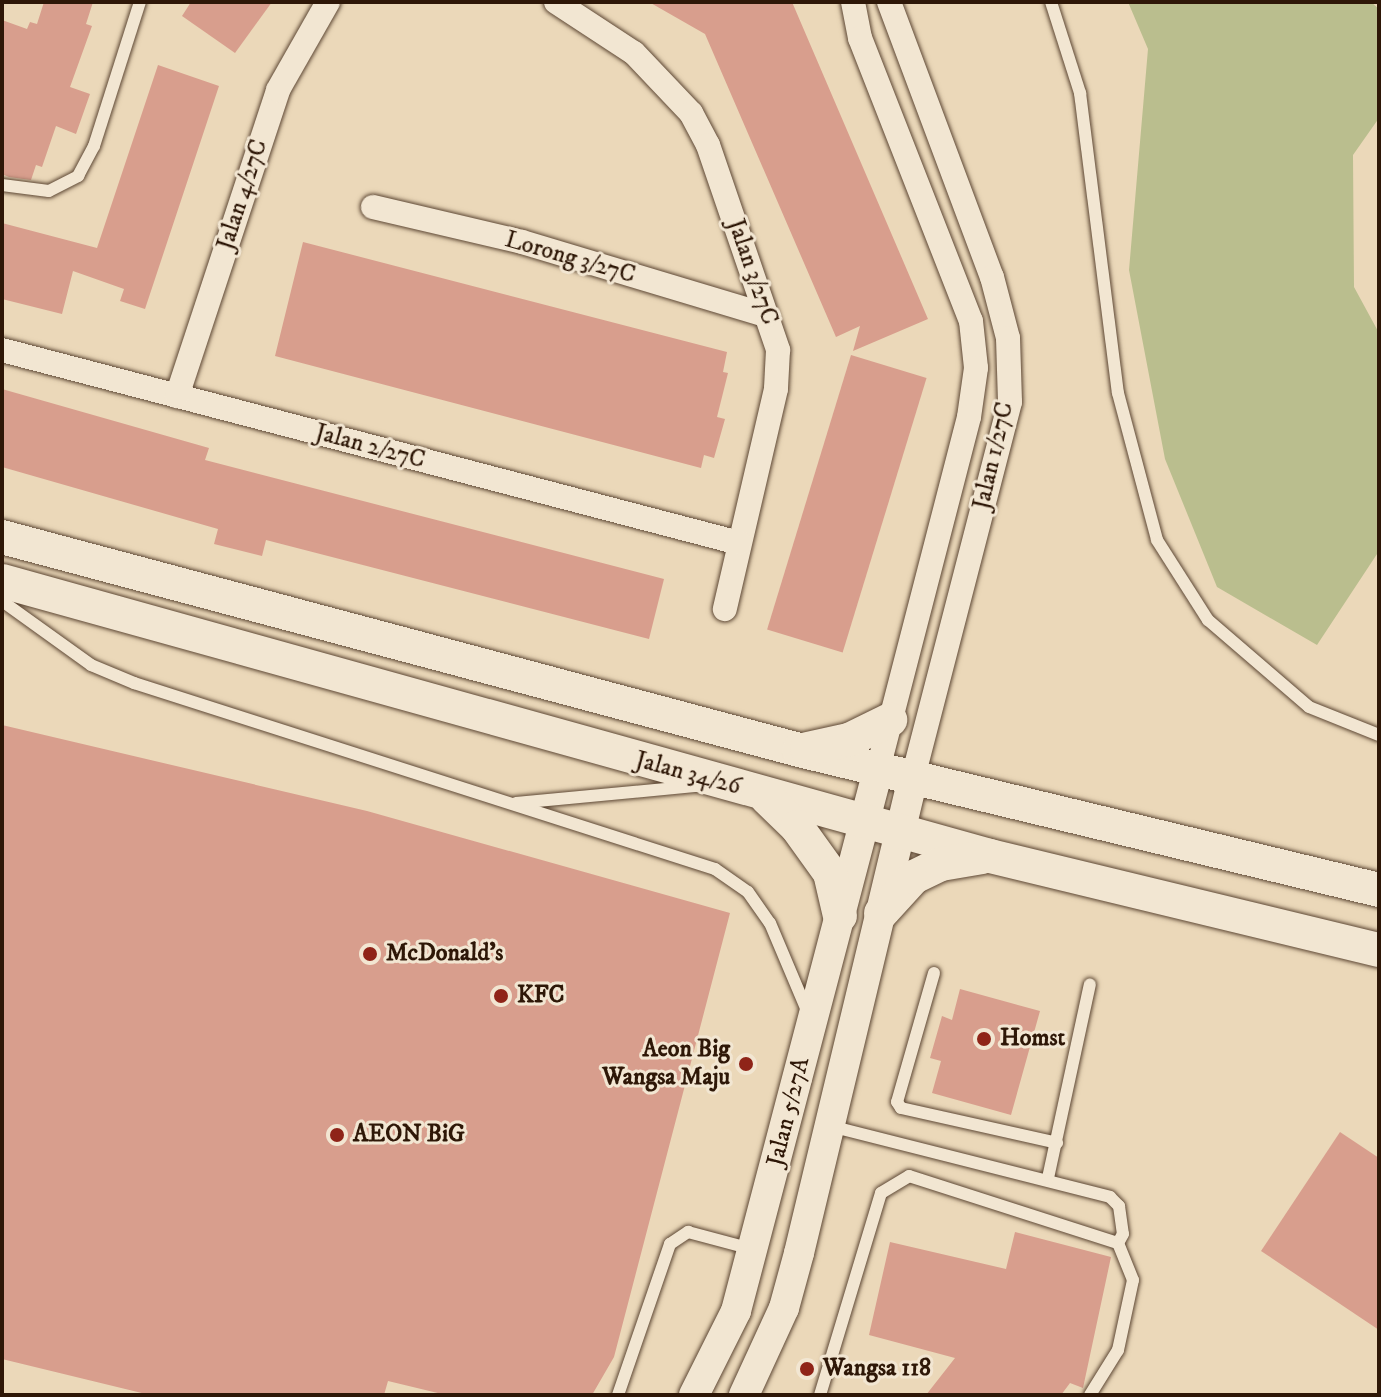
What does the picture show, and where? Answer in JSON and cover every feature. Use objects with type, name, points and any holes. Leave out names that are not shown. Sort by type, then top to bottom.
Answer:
[{"type":"main road","points":[[2,537],[799,750],[1379,890]]},
{"type":"main road","name":"Jalan 34/26","points":[[2,581],[720,784],[990,856],[1379,950]]},
{"type":"main road","points":[[799,750],[849,740],[890,720]]},
{"type":"main road","points":[[764,795],[797,827],[830,873],[840,916]]},
{"type":"main road","points":[[881,913],[914,877],[941,864],[990,856]]},
{"type":"street","name":"Jalan 4/27C","points":[[177,396],[278,90],[328,2]]},
{"type":"street","name":"Jalan 3/27C","points":[[556,2],[634,53],[691,113],[778,350],[776,389],[725,609]]},
{"type":"street","name":"Jalan 1/27C","points":[[853,2],[860,38],[971,321],[976,368],[969,417],[878,770]]},
{"type":"street","name":"Jalan 1/27C","points":[[889,2],[992,277],[1008,351],[1010,402],[913,778]]},
{"type":"street","name":"Lorong 3/27C","points":[[373,207],[522,242],[766,315]]},
{"type":"street","name":"Jalan 2/27C","points":[[2,350],[739,543]]},
{"type":"street","name":"Jalan 5/27A","points":[[694,1395],[736,1311],[878,770]]},
{"type":"street","name":"Jalan 5/27A","points":[[744,1395],[784,1308],[913,778]]},
{"type":"lane","points":[[2,185],[49,191],[78,176],[94,146],[140,2]]},
{"type":"lane","points":[[1051,2],[1080,93],[1118,393],[1157,540],[1208,620],[1309,707],[1379,735]]},
{"type":"lane","points":[[2,601],[91,665],[134,683],[715,869],[748,892],[770,923],[812,1023]]},
{"type":"lane","points":[[510,803],[720,784]]},
{"type":"lane","points":[[934,973],[897,1102],[901,1108],[1057,1143]]},
{"type":"lane","points":[[1048,1178],[1090,984]]},
{"type":"lane","points":[[830,1126],[1048,1178],[1110,1197],[1119,1206],[1123,1234],[1118,1243]]},
{"type":"lane","points":[[820,1395],[881,1193],[909,1176],[1118,1243]]},
{"type":"lane","points":[[618,1395],[670,1244],[688,1232],[754,1249]]},
{"type":"lane","points":[[1090,1395],[1118,1350],[1133,1280],[1118,1243]]},
{"type":"green space","points":[[1128,2],[1371,2],[1379,9],[1379,118],[1353,155],[1354,287],[1379,333],[1379,551],[1317,645],[1217,587],[1165,459],[1129,270],[1148,49]]},
{"type":"building","points":[[44,2],[93,2],[86,24],[92,26],[70,87],[90,94],[76,134],[56,126],[42,167],[36,165],[31,180],[2,174],[2,20],[27,29],[30,22],[37,24]]},
{"type":"building","points":[[191,2],[272,2],[235,53],[182,16]]},
{"type":"building","points":[[649,2],[792,2],[928,319],[853,351],[860,326],[836,337],[705,34]]},
{"type":"building","points":[[158,65],[219,86],[145,309],[120,301],[124,289],[73,271],[62,314],[2,299],[2,223],[97,248]]},
{"type":"building","points":[[303,242],[727,352],[723,372],[728,373],[717,417],[725,419],[714,458],[704,455],[701,468],[275,356]]},
{"type":"building","points":[[851,355],[927,378],[843,653],[767,629]]},
{"type":"building","points":[[2,389],[209,448],[205,460],[664,579],[649,639],[266,540],[262,556],[214,544],[218,529],[2,467]]},
{"type":"building","name":"AEON BiG","points":[[2,725],[367,811],[730,913],[614,1357],[592,1395],[446,1395],[388,1381],[384,1395],[150,1395],[2,1359]]},
{"type":"building","name":"Homst","points":[[960,989],[1040,1011],[1011,1115],[932,1093],[941,1061],[930,1058],[942,1016],[952,1020]]},
{"type":"building","points":[[1340,1132],[1379,1158],[1379,1330],[1261,1251]]},
{"type":"building","points":[[1015,1232],[1111,1257],[1083,1388],[1070,1383],[1061,1395],[926,1395],[955,1358],[869,1335],[890,1242],[1006,1269]]},
{"type":"place","name":"McDonald's","points":[[370,954]]},
{"type":"place","name":"KFC","points":[[501,996]]},
{"type":"place","name":"Homst","points":[[984,1039]]},
{"type":"place","name":"Aeon Big Wangsa Maju","points":[[746,1064]]},
{"type":"place","name":"AEON BiG","points":[[337,1135]]},
{"type":"place","name":"Wangsa 118","points":[[807,1369]]}]
